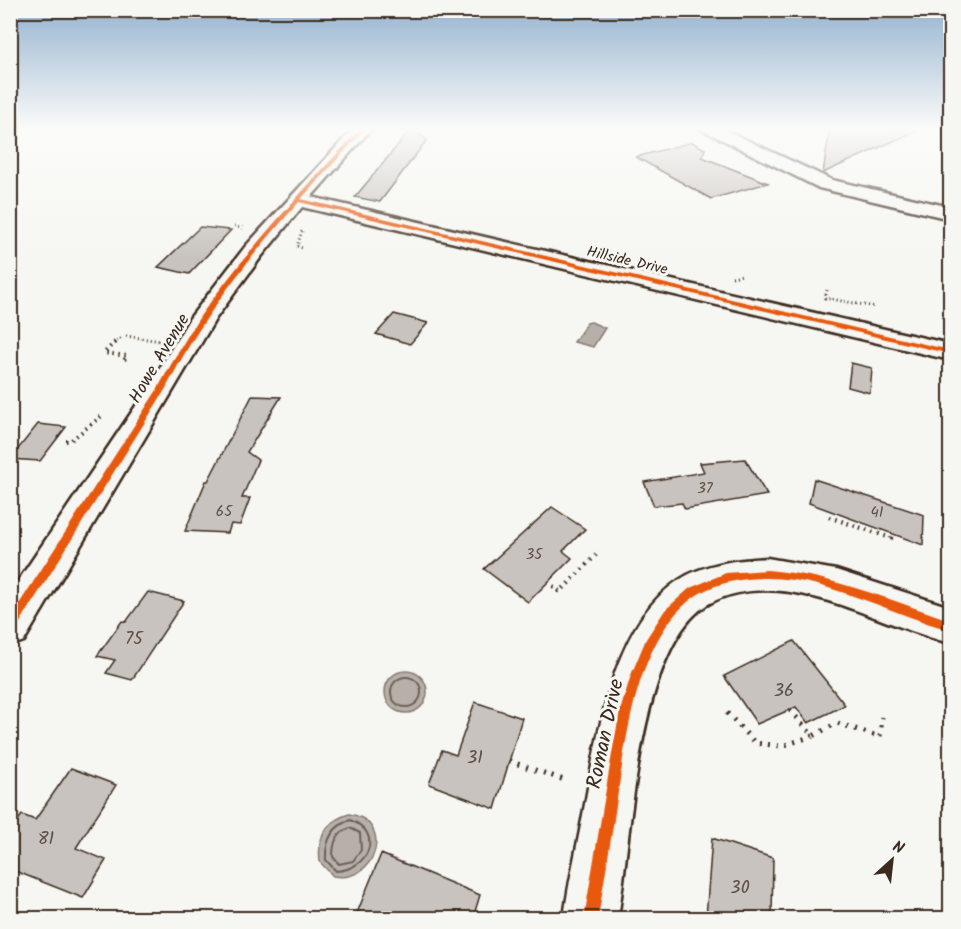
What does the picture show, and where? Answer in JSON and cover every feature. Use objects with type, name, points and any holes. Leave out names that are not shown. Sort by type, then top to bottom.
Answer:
[{"type":"street","name":"Howe Avenue","points":[[10,628],[161,390],[186,344],[231,278],[324,171]]},
{"type":"street","points":[[799,171],[826,184],[951,213]]},
{"type":"street","name":"Hillside Drive","points":[[297,200],[951,352]]},
{"type":"street","name":"Roman Drive","points":[[591,918],[623,719],[633,682],[647,647],[663,621],[690,593],[718,579],[734,575],[785,576],[845,591],[951,625]]},
{"type":"path","points":[[302,248],[297,246],[303,227]]},
{"type":"path","points":[[827,290],[825,298],[876,307]]},
{"type":"path","points":[[122,363],[127,356],[104,353],[124,336],[186,344]]},
{"type":"path","points":[[66,441],[70,441],[103,415]]},
{"type":"path","points":[[829,517],[891,538],[890,534]]},
{"type":"path","points":[[548,582],[559,591],[562,590],[596,555]]},
{"type":"path","points":[[790,710],[813,736]]},
{"type":"path","points":[[727,713],[755,743],[782,746],[813,736],[837,723],[880,737],[882,717]]},
{"type":"path","points":[[509,761],[567,781]]},
{"type":"water","points":[[591,322],[605,328],[593,347],[574,342],[587,323]]},
{"type":"water","points":[[406,671],[421,677],[427,692],[421,707],[406,713],[391,707],[385,692],[391,677]]},
{"type":"water","points":[[349,814],[363,819],[372,827],[376,838],[375,850],[370,861],[361,871],[348,876],[333,876],[320,862],[320,845],[329,826]]},
{"type":"building","points":[[376,171],[403,171],[380,202],[355,197]]},
{"type":"building","points":[[662,171],[738,171],[768,183],[711,199]]},
{"type":"building","points":[[200,227],[231,230],[189,274],[158,267]]},
{"type":"building","points":[[394,314],[428,323],[410,344],[376,334]]},
{"type":"building","points":[[851,363],[872,368],[870,393],[848,387]]},
{"type":"building","points":[[252,396],[281,397],[247,452],[258,460],[242,498],[250,498],[240,525],[231,524],[228,533],[185,531],[206,481]]},
{"type":"building","points":[[38,424],[66,427],[40,461],[10,459]]},
{"type":"building","points":[[745,459],[767,495],[685,509],[682,503],[654,506],[644,482],[704,472],[700,463]]},
{"type":"building","points":[[814,479],[924,515],[923,545],[809,503]]},
{"type":"building","points":[[552,507],[585,529],[563,551],[572,558],[528,602],[484,569]]},
{"type":"building","points":[[148,592],[184,601],[132,680],[106,673],[115,660],[97,656],[122,621],[126,622]]},
{"type":"building","points":[[794,641],[845,705],[808,723],[796,707],[757,724],[724,676]]},
{"type":"building","points":[[475,702],[522,718],[495,809],[429,784],[442,750],[456,755]]},
{"type":"building","points":[[71,768],[116,785],[76,848],[106,860],[83,898],[10,869],[10,831],[22,815],[35,820]]},
{"type":"building","points":[[712,838],[773,858],[772,918],[706,918]]},
{"type":"building","points":[[381,854],[480,895],[473,918],[355,918]]},
{"type":"cycle path","points":[[10,628],[161,390],[203,318],[253,252],[323,171]]},
{"type":"cycle path","points":[[297,200],[950,352]]},
{"type":"cycle path","points":[[591,918],[619,748],[636,675],[650,642],[669,614],[694,592],[726,578],[767,574],[790,576],[836,586],[950,625]]}]
